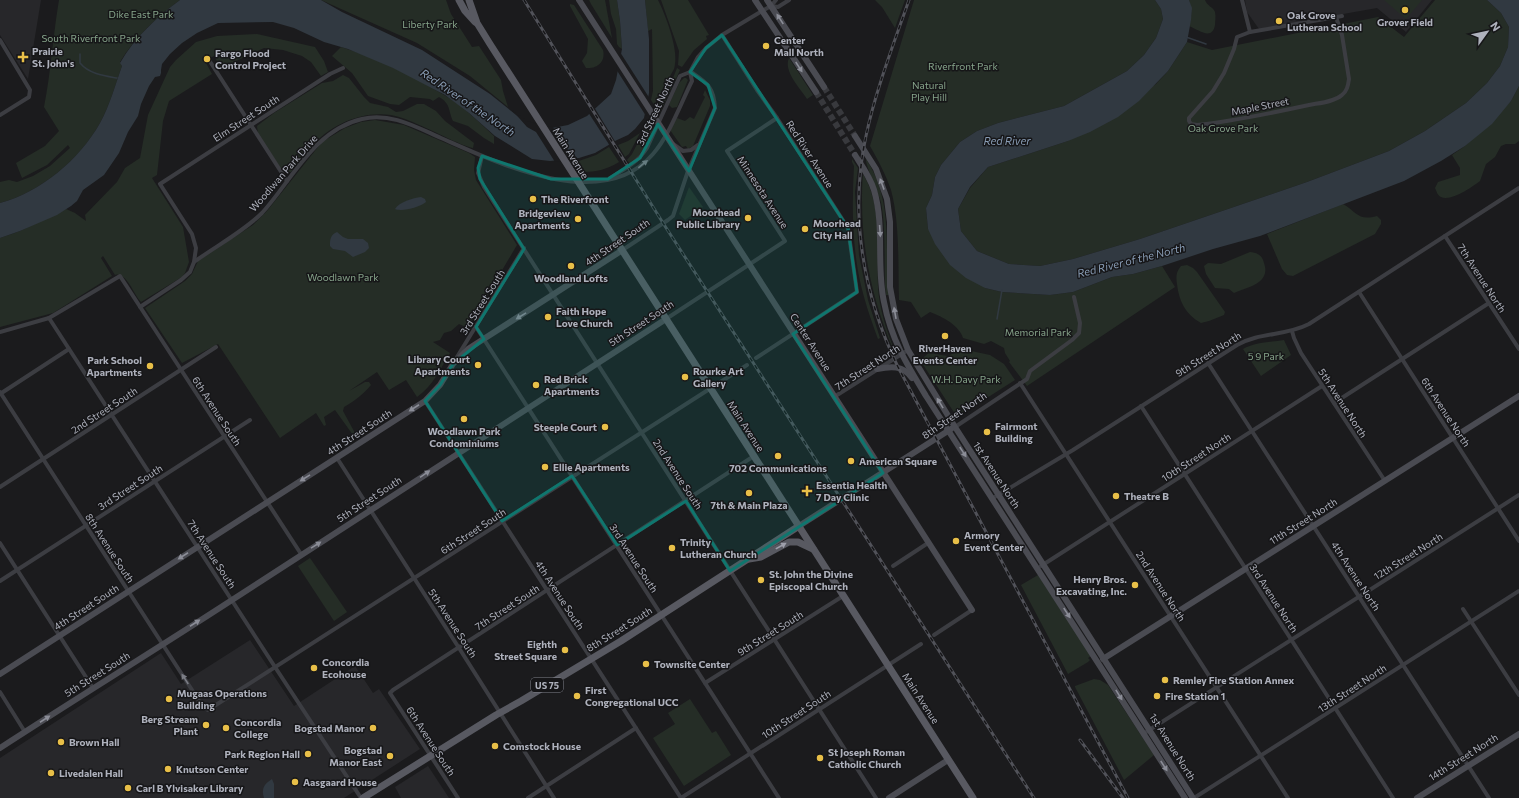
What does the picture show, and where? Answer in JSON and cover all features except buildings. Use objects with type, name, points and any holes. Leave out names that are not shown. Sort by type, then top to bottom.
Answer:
[{"type":"main road","name":"Main Avenue","points":[[459,0],[465,11],[477,23]]},
{"type":"main road","name":"Main Avenue","points":[[469,0],[477,23],[490,44],[621,251],[973,798]]},
{"type":"main road","name":"8th Street South","points":[[362,798],[500,712],[521,701],[661,615],[799,526]]},
{"type":"main road","points":[[747,560],[761,558],[789,542],[798,542],[815,551]]},
{"type":"street","name":"Center Avenue","points":[[579,0],[668,140],[681,154],[688,171],[972,610]]},
{"type":"street","points":[[755,0],[816,92]]},
{"type":"street","points":[[768,0],[824,87]]},
{"type":"street","name":"3rd Street North","points":[[608,179],[631,166],[643,154],[680,76],[690,72],[698,57],[706,48],[722,36],[771,6],[776,0]]},
{"type":"street","name":"3rd Street North","points":[[771,6],[778,7],[789,0]]},
{"type":"street","points":[[1242,0],[1250,32],[1342,16]]},
{"type":"street","name":"Maple Street","points":[[1250,32],[1237,37],[1234,49],[1224,73],[1213,91],[1189,118],[1189,121],[1192,124],[1197,125],[1214,123],[1256,116],[1336,99],[1346,91],[1349,79],[1342,35],[1336,17]]},
{"type":"street","name":"Red River Avenue","points":[[722,36],[848,228],[857,292],[793,334]]},
{"type":"street","points":[[0,40],[27,82],[30,90],[28,97],[0,115]]},
{"type":"street","points":[[209,60],[287,181]]},
{"type":"street","name":"Elm Street South","points":[[194,262],[196,248],[192,234],[160,184],[330,74],[343,68]]},
{"type":"street","points":[[482,156],[514,169],[550,179],[586,181],[616,179],[627,175],[646,162],[662,141],[692,81],[690,72]]},
{"type":"street","name":"4th Street South","points":[[0,674],[425,401],[440,385],[452,364],[468,349],[554,295],[673,216],[688,171],[715,108],[715,98],[708,85],[690,72]]},
{"type":"street","name":"Woodlwan Park Drive","points":[[194,262],[248,225],[261,213],[322,140],[350,122],[362,118],[392,118],[482,156]]},
{"type":"street","name":"Minnesota Avenue","points":[[777,118],[727,151],[786,242]]},
{"type":"street","name":"1st Avenue North","points":[[855,136],[876,169],[887,199],[890,222],[890,287],[896,319],[908,350],[995,496],[1143,734],[1185,798]]},
{"type":"street","points":[[681,154],[691,150],[699,144]]},
{"type":"street","name":"1st Avenue North","points":[[855,155],[869,177],[874,190],[879,226],[880,280],[891,329],[901,354],[949,431],[995,496]]},
{"type":"street","name":"2nd Avenue South","points":[[482,156],[478,168],[480,179],[876,798]]},
{"type":"street","name":"9th Street North","points":[[995,496],[1065,453],[1073,450],[1208,363],[1247,340],[1265,334],[1292,331],[1309,324],[1519,188]]},
{"type":"street","name":"7th Avenue North","points":[[1445,236],[1519,349]]},
{"type":"street","name":"5th Street South","points":[[0,748],[370,511],[458,452],[529,409],[786,242]]},
{"type":"street","name":"3rd Street South","points":[[452,364],[524,248]]},
{"type":"street","points":[[140,307],[181,280],[190,272],[194,262]]},
{"type":"street","name":"6th Avenue South","points":[[49,318],[120,276],[301,554]]},
{"type":"street","name":"6th Avenue North","points":[[1359,292],[1519,541]]},
{"type":"street","name":"8th Street North","points":[[883,473],[1027,379],[1030,372],[1072,340],[1079,333],[1080,323],[1074,297]]},
{"type":"street","points":[[1334,403],[1489,303]]},
{"type":"street","points":[[0,332],[49,318]]},
{"type":"street","name":"7th Avenue South","points":[[49,318],[275,667],[362,798]]},
{"type":"street","name":"3rd Avenue South","points":[[476,327],[779,798]]},
{"type":"street","name":"5th Avenue North","points":[[1292,331],[1297,346],[1384,481]]},
{"type":"street","points":[[756,358],[793,334]]},
{"type":"street","name":"2nd Street South","points":[[0,487],[216,347]]},
{"type":"street","points":[[0,393],[69,349]]},
{"type":"street","name":"7th Street North","points":[[834,397],[908,350]]},
{"type":"street","name":"4th Avenue North","points":[[1208,363],[1489,798]]},
{"type":"street","name":"6th Street South","points":[[208,710],[572,476],[747,366]]},
{"type":"street","points":[[876,370],[898,367],[909,374],[926,396]]},
{"type":"street","name":"2nd Avenue North","points":[[1020,383],[1288,798]]},
{"type":"street","name":"10th Street North","points":[[1040,567],[1322,386]]},
{"type":"street","name":"8th Avenue South","points":[[0,393],[203,707],[208,710]]},
{"type":"street","name":"11th Street North","points":[[1098,662],[1519,396]]},
{"type":"street","name":"4th Avenue South","points":[[425,401],[681,798]]},
{"type":"street","name":"3rd Avenue North","points":[[1141,406],[1393,798]]},
{"type":"street","name":"3rd Street South","points":[[0,581],[250,420]]},
{"type":"street","name":"7th Street South","points":[[390,693],[754,456]]},
{"type":"street","name":"5th Avenue South","points":[[337,458],[554,798]]},
{"type":"street","name":"8th Street South","points":[[799,526],[883,473]]},
{"type":"street","name":"12th Street North","points":[[1143,734],[1519,495]]},
{"type":"street","points":[[893,566],[928,542]]},
{"type":"street","points":[[0,543],[94,688]]},
{"type":"street","name":"1st Avenue North","points":[[1040,567],[1105,658],[1193,798]]},
{"type":"street","name":"13th Street North","points":[[1193,798],[1519,591]]},
{"type":"street","name":"9th Street South","points":[[705,683],[844,596]]},
{"type":"street","points":[[1463,609],[1519,695]]},
{"type":"street","points":[[934,635],[972,610]]},
{"type":"street","name":"10th Street South","points":[[681,798],[921,644]]},
{"type":"street","points":[[0,692],[25,732]]},
{"type":"street","name":"6th Avenue South","points":[[390,693],[458,798]]},
{"type":"street","points":[[528,798],[636,728]]},
{"type":"street","name":"14th Street North","points":[[1417,798],[1519,734]]},
{"type":"street","points":[[889,798],[948,760]]},
{"type":"highlighted area","points":[[722,35],[848,228],[857,292],[793,334],[883,473],[730,571],[686,501],[617,545],[572,476],[502,521],[425,401],[440,385],[453,364],[484,339],[476,327],[524,249],[480,179],[478,168],[482,156],[551,179],[608,179],[640,158],[658,124],[689,171],[715,108],[708,85],[690,72],[706,48]]},
{"type":"shaded area","name":"Prairie St. John's","points":[[0,0],[41,0],[28,79],[0,35]]},
{"type":"shaded area","name":"Oak Grove Lutheran School","points":[[1245,0],[1432,0],[1406,32],[1377,8],[1259,29],[1247,12]]},
{"type":"shaded area","name":"Concordia College","points":[[250,640],[294,706],[355,666],[373,693],[379,689],[420,749],[344,798],[0,798],[0,758],[161,653],[181,684]]},
{"type":"shaded area","points":[[428,766],[449,798],[401,798],[395,787]]},
{"type":"green space","name":"South Riverfront Park","points":[[59,0],[180,0],[147,28],[132,44],[120,62],[122,66],[104,116],[81,150],[58,173],[44,183],[15,198],[0,203],[0,182],[9,180],[17,182],[33,176],[50,166],[70,148],[68,145],[47,165],[22,178],[16,163],[45,146],[59,131],[44,107]]},
{"type":"green space","name":"Liberty Park","points":[[321,0],[446,0],[451,14],[472,47],[479,46],[501,80],[508,107],[470,76],[417,43]]},
{"type":"green space","points":[[589,0],[605,0],[612,38],[591,4]]},
{"type":"green space","points":[[609,0],[617,0],[622,49],[617,44],[616,29],[611,14]]},
{"type":"green space","points":[[645,0],[658,0],[668,24],[675,53],[674,69],[654,105],[651,100],[653,91],[652,29],[648,31]]},
{"type":"green space","points":[[661,0],[688,0],[709,35],[706,36],[707,39],[694,50],[682,67],[678,65],[679,51]]},
{"type":"green space","points":[[875,0],[905,0],[895,28],[882,7]]},
{"type":"green space","name":"Riverfront Park","points":[[914,0],[1155,0],[1161,9],[1163,19],[1156,38],[1144,55],[1127,71],[1064,106],[998,123],[977,131],[960,142],[941,165],[935,177],[932,195],[926,208],[928,229],[985,288],[1002,292],[1050,295],[1073,292],[1112,277],[1133,274],[1162,266],[1175,287],[1027,386],[1009,362],[1010,361],[1004,348],[991,341],[984,344],[963,338],[958,329],[945,319],[930,312],[921,318],[911,302],[899,300],[898,245],[894,203],[887,179],[870,146]]},
{"type":"green space","points":[[1189,0],[1205,0],[1214,10],[1215,25],[1211,32],[1201,32],[1189,26],[1191,19],[1191,7]]},
{"type":"green space","name":"Grover Field","points":[[1384,0],[1422,0],[1406,19]]},
{"type":"green space","name":"Oak Grove Park","points":[[1435,0],[1487,0],[1501,13],[1509,27],[1508,47],[1500,66],[1487,83],[1466,103],[1425,131],[1389,151],[1307,182],[1140,239],[1073,259],[1040,266],[1009,264],[977,251],[961,231],[958,209],[970,188],[988,167],[1068,141],[1156,84],[1168,71],[1187,42],[1212,50],[1378,17],[1404,37]]},
{"type":"green space","points":[[570,4],[574,5],[603,50],[604,54],[602,61],[597,66],[586,68],[582,61],[587,53],[588,39]]},
{"type":"green space","points":[[257,34],[315,47],[324,61],[328,72],[321,76],[311,62],[302,56],[283,50],[264,48],[221,68],[214,56],[205,61],[212,74],[169,101],[163,121],[157,175],[152,178],[183,227],[189,262],[182,277],[141,302],[130,284],[123,277],[115,275],[103,256],[101,258],[112,276],[53,313],[0,327],[0,238],[20,231],[66,209],[75,213],[86,221],[85,215],[117,182],[125,168],[140,158],[148,115],[170,67],[176,60],[196,42],[217,36]]},
{"type":"green space","points":[[341,47],[367,56],[394,68],[451,99],[494,136],[494,144],[468,126],[453,121],[446,102],[439,97],[433,101],[430,99],[410,97],[399,105],[390,104],[368,96],[352,73],[332,56]]},
{"type":"green space","points":[[789,58],[813,95],[807,99],[790,74],[788,68]]},
{"type":"green space","points":[[677,68],[680,70],[660,113],[656,108]]},
{"type":"green space","points":[[343,75],[349,78],[370,103],[388,107],[396,112],[403,111],[417,104],[424,104],[436,111],[445,121],[474,143],[473,148],[400,117],[379,114],[368,115],[346,121],[336,126],[310,148],[291,172],[284,173],[258,134],[257,126],[274,113],[322,83],[333,81]]},
{"type":"green space","points":[[684,78],[688,80],[677,107],[672,108],[669,105],[670,102],[679,83]]},
{"type":"green space","points":[[1519,86],[1519,141],[1515,144],[1506,144],[1501,146],[1495,157],[1486,164],[1480,181],[1476,184],[1456,196],[1445,198],[1441,197],[1435,188],[1438,182],[1460,175],[1460,168],[1452,155],[1465,146],[1511,101]]},
{"type":"green space","points":[[705,90],[710,100],[710,106],[693,146],[688,149],[686,146],[682,147],[670,130],[677,118],[685,121],[690,117],[694,119],[705,97],[703,95]]},
{"type":"green space","name":"Woodlawn Park","points":[[375,120],[404,125],[475,157],[474,170],[476,180],[517,245],[468,328],[459,324],[451,331],[444,333],[440,340],[433,342],[450,353],[436,377],[422,393],[417,397],[406,380],[389,390],[377,372],[349,391],[365,382],[369,382],[371,385],[358,398],[344,407],[343,411],[355,433],[354,435],[335,410],[324,417],[326,425],[324,426],[316,413],[280,438],[218,344],[182,363],[145,308],[185,281],[192,274],[198,261],[253,225],[267,211],[322,142],[345,128],[361,122]]},
{"type":"green space","points":[[649,121],[654,129],[644,148],[630,164],[627,160],[632,154]]},
{"type":"green space","points":[[640,133],[629,154],[625,157],[618,145],[628,141]]},
{"type":"green space","points":[[609,147],[619,162],[611,167],[597,171],[583,172],[576,162],[596,155]]},
{"type":"green space","points":[[852,159],[858,168],[855,192],[859,255],[868,300],[880,338],[878,339],[864,297],[856,258],[853,219],[854,166]]},
{"type":"green space","points":[[866,159],[875,175],[881,191],[884,208],[889,295],[886,295],[885,286],[883,212]]},
{"type":"green space","points":[[863,174],[874,200],[877,228],[878,286],[881,310],[894,349],[886,331],[874,295],[870,276],[864,239],[862,194]]},
{"type":"green space","points":[[689,187],[703,207],[685,220],[679,214]]},
{"type":"green space","points":[[1343,204],[1362,217],[1366,218],[1377,216],[1381,220],[1381,224],[1375,234],[1293,276],[1287,275],[1282,269],[1267,234]]},
{"type":"green space","points":[[1250,252],[1259,255],[1263,260],[1265,270],[1262,280],[1252,286],[1234,293],[1229,289],[1215,288],[1206,274],[1204,266],[1208,263],[1221,264]]},
{"type":"green space","points":[[1187,265],[1197,272],[1225,312],[1224,315],[1201,323],[1187,311],[1179,296],[1176,279],[1179,268]]},
{"type":"green space","name":"5 9 Park","points":[[1284,340],[1291,355],[1261,376],[1243,349],[1258,344]]},
{"type":"green space","name":"W.H. Davy Park","points":[[962,349],[990,355],[1004,364],[1015,380],[957,417],[920,360],[929,353],[948,356]]},
{"type":"green space","points":[[310,558],[347,612],[334,621],[298,566]]},
{"type":"green space","points":[[1038,575],[1091,656],[1088,658],[1090,660],[1088,662],[1068,674],[1021,585]]},
{"type":"green space","points":[[1094,679],[1100,680],[1108,685],[1154,755],[1124,780],[1075,687]]},
{"type":"green space","points":[[690,699],[712,733],[716,731],[731,755],[684,786],[653,738],[675,724],[668,713]]},
{"type":"water","name":"Red River of the North","points":[[180,0],[321,0],[342,12],[422,50],[490,94],[526,123],[547,129],[568,125],[587,116],[611,94],[616,80],[622,49],[617,0],[645,0],[649,39],[649,93],[644,118],[628,135],[595,153],[579,158],[550,161],[532,159],[495,136],[469,113],[445,95],[393,68],[348,49],[324,42],[294,28],[273,22],[218,23],[197,33],[182,43],[162,64],[160,76],[155,77],[149,86],[141,104],[138,116],[128,132],[119,153],[104,175],[83,190],[77,201],[57,215],[0,238],[0,203],[15,198],[44,183],[58,173],[81,150],[104,116],[122,66],[120,63],[132,45],[147,28]]},
{"type":"water","name":"Red River","points":[[1155,0],[1189,0],[1192,8],[1187,42],[1168,71],[1139,101],[1118,117],[1090,132],[1068,141],[988,167],[970,187],[958,209],[961,231],[977,251],[1009,264],[1040,266],[1073,259],[1140,239],[1307,182],[1389,151],[1425,131],[1466,103],[1487,83],[1500,66],[1508,47],[1509,27],[1501,13],[1487,0],[1519,0],[1519,86],[1511,101],[1492,124],[1465,146],[1441,161],[1404,181],[1260,236],[1213,249],[1162,266],[1133,274],[1112,277],[1073,292],[1050,295],[1002,292],[985,288],[966,278],[950,265],[935,244],[928,229],[926,208],[932,195],[935,177],[941,165],[960,142],[977,131],[998,123],[1064,106],[1127,71],[1144,55],[1156,38],[1163,19],[1161,9]]},
{"type":"water","points":[[421,197],[425,199],[426,202],[420,206],[398,210],[395,209],[403,202]]},
{"type":"water","points":[[337,232],[348,239],[363,239],[368,243],[369,248],[365,252],[353,257],[345,251],[333,249],[330,246],[330,240]]},
{"type":"water","points":[[272,779],[274,784],[274,798],[264,798],[264,787]]},
{"type":"pier","points":[[620,52],[650,99],[646,116],[616,69]]},
{"type":"pier","points":[[594,107],[616,143],[610,146],[588,112]]},
{"type":"pier","points":[[512,110],[527,121],[547,127],[552,126],[575,160],[555,162],[536,132],[527,127]]},
{"type":"waterway","points":[[1186,37],[1206,44]]},
{"type":"waterway","points":[[80,54],[80,63],[88,70],[97,74],[117,78]]},
{"type":"waterway","points":[[997,319],[1002,290]]},
{"type":"tunnel","points":[[824,87],[855,136]]},
{"type":"tunnel","points":[[816,92],[855,155]]},
{"type":"railway","points":[[524,0],[663,223],[1034,798]]},
{"type":"railway","points":[[909,0],[874,102],[861,165],[859,224],[862,254],[868,283],[876,312],[898,367],[1128,798]]},
{"type":"railway","points":[[1080,740],[1123,798]]},
{"type":"place","name":"Grover Field","points":[[1405,10]]},
{"type":"place","name":"Oak Grove Lutheran School","points":[[1279,21]]},
{"type":"place","name":"Center Mall North","points":[[766,46]]},
{"type":"place","name":"Prairie St. John's","points":[[23,57]]},
{"type":"place","name":"Fargo Flood Control Project","points":[[207,59]]},
{"type":"place","name":"The Riverfront","points":[[533,199]]},
{"type":"place","name":"Moorhead Public Library","points":[[748,218]]},
{"type":"place","name":"Bridgeview Apartments","points":[[578,219]]},
{"type":"place","name":"Moorhead City Hall","points":[[805,229]]},
{"type":"place","name":"Woodland Lofts","points":[[571,266]]},
{"type":"place","name":"Faith Hope Love Church","points":[[548,317]]},
{"type":"place","name":"RiverHaven Events Center","points":[[945,336]]},
{"type":"place","name":"Library Court Apartments","points":[[478,365]]},
{"type":"place","name":"Park School Apartments","points":[[150,366]]},
{"type":"place","name":"Rourke Art Gallery","points":[[685,377]]},
{"type":"place","name":"Red Brick Apartments","points":[[536,385]]},
{"type":"place","name":"Woodlawn Park Condominiums","points":[[464,419]]},
{"type":"place","name":"Steeple Court","points":[[605,427]]},
{"type":"place","name":"Fairmont Building","points":[[987,432]]},
{"type":"place","name":"702 Communications","points":[[778,456]]},
{"type":"place","name":"American Square","points":[[851,461]]},
{"type":"place","name":"Ellie Apartments","points":[[545,467]]},
{"type":"place","name":"Essentia Health 7 Day Clinic","points":[[807,491]]},
{"type":"place","name":"7th & Main Plaza","points":[[749,493]]},
{"type":"place","name":"Theatre B","points":[[1116,496]]},
{"type":"place","name":"Armory Event Center","points":[[956,541]]},
{"type":"place","name":"Trinity Lutheran Church","points":[[672,548]]},
{"type":"place","name":"St. John the Divine Episcopal Church","points":[[761,580]]},
{"type":"place","name":"Henry Bros. Excavating, Inc.","points":[[1135,585]]},
{"type":"place","name":"Eighth Street Square","points":[[565,650]]},
{"type":"place","name":"Townsite Center","points":[[646,664]]},
{"type":"place","name":"Concordia Ecohouse","points":[[314,668]]},
{"type":"place","name":"Remley Fire Station Annex","points":[[1165,680]]},
{"type":"place","name":"First Congregational UCC","points":[[577,696]]},
{"type":"place","name":"Fire Station 1","points":[[1157,696]]},
{"type":"place","name":"Mugaas Operations Building","points":[[169,699]]},
{"type":"place","name":"Berg Stream Plant","points":[[206,725]]},
{"type":"place","name":"Concordia College","points":[[226,728]]},
{"type":"place","name":"Bogstad Manor","points":[[373,728]]},
{"type":"place","name":"Brown Hall","points":[[61,742]]},
{"type":"place","name":"Comstock House","points":[[495,746]]},
{"type":"place","name":"Park Region Hall","points":[[308,754]]},
{"type":"place","name":"Bogstad Manor East","points":[[390,756]]},
{"type":"place","name":"St Joseph Roman Catholic Church","points":[[820,758]]},
{"type":"place","name":"Knutson Center","points":[[168,769]]},
{"type":"place","name":"Livedalen Hall","points":[[51,773]]},
{"type":"place","name":"Aasgaard House","points":[[295,782]]},
{"type":"place","name":"Carl B Ylvisaker Library","points":[[128,788]]},
{"type":"park label","name":"Dike East Park","points":[[141,14]]},
{"type":"park label","name":"Natural Play Hill","points":[[929,90]]},
{"type":"park label","name":"Memorial Park","points":[[1038,332]]}]
